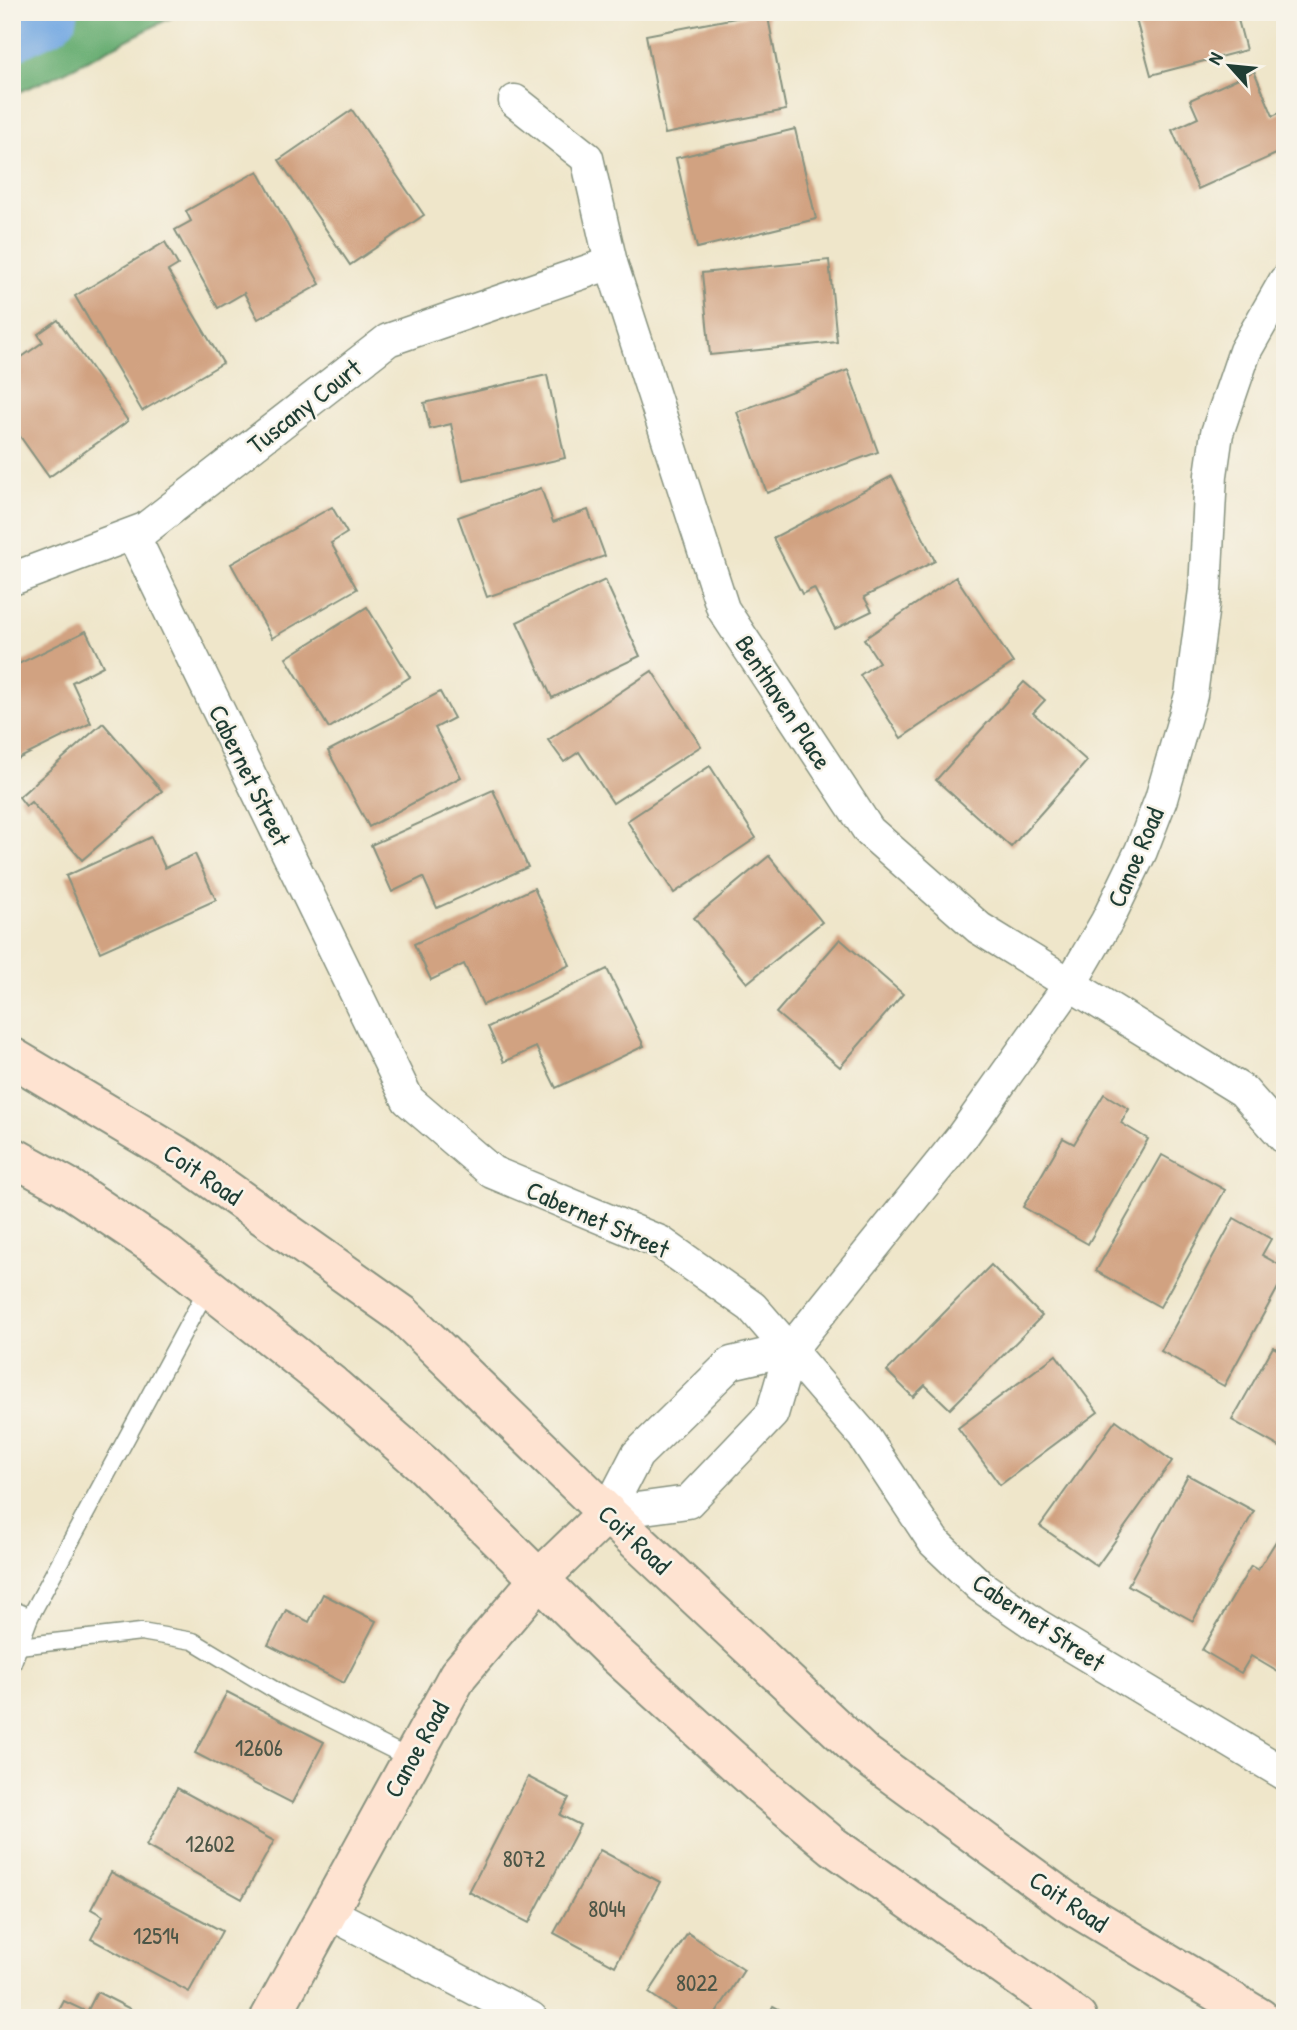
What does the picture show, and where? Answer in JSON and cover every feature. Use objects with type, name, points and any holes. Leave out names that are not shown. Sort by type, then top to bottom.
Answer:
[{"type":"main road","name":"Coit Road","points":[[12,1057],[183,1159],[402,1315],[607,1513],[863,1753],[1070,1904],[1260,2018]]},
{"type":"main road","points":[[12,1156],[66,1186],[164,1252],[332,1385],[404,1447],[611,1650],[833,1846],[1077,2018]]},
{"type":"main road","name":"Canoe Road","points":[[270,2018],[326,1911],[458,1675],[540,1578],[607,1513]]},
{"type":"street","name":"Benthaven Place","points":[[514,101],[587,158],[611,263],[723,609],[869,831],[979,928],[1243,1091],[1285,1138]]},
{"type":"street","name":"Tuscany Court","points":[[12,579],[145,529],[388,340],[611,263]]},
{"type":"street","name":"Canoe Road","points":[[607,1513],[688,1502],[772,1415],[791,1349],[961,1138],[1071,983],[1107,921],[1141,851],[1176,751],[1191,695],[1200,639],[1211,475],[1217,433],[1227,394],[1245,351],[1285,281]]},
{"type":"street","name":"Cabernet Street","points":[[133,535],[408,1100],[492,1172],[660,1242],[751,1307],[791,1349],[863,1435],[934,1542],[980,1586],[1035,1625],[1285,1774]]},
{"type":"street","name":"Canoe Road","points":[[607,1513],[637,1455],[731,1363],[791,1349]]},
{"type":"street","points":[[326,1911],[531,2018]]},
{"type":"lane","points":[[12,1665],[30,1617],[208,1287]]},
{"type":"lane","points":[[12,1609],[30,1617]]},
{"type":"lane","points":[[19,1646],[141,1632],[193,1641],[283,1695],[411,1759]]},
{"type":"green space","points":[[12,12],[182,12],[56,76],[12,95]]},
{"type":"building","points":[[767,12],[786,110],[665,134],[646,35]]},
{"type":"building","points":[[1134,12],[1236,12],[1246,50],[1151,75]]},
{"type":"building","points":[[1254,71],[1273,116],[1285,110],[1285,150],[1198,189],[1172,130],[1198,118],[1190,100]]},
{"type":"building","points":[[352,110],[424,215],[350,265],[279,160]]},
{"type":"building","points":[[795,129],[816,219],[697,248],[676,158]]},
{"type":"building","points":[[258,171],[320,284],[258,319],[244,293],[218,308],[175,230],[191,221],[186,211]]},
{"type":"building","points":[[165,242],[178,265],[168,271],[223,363],[142,411],[75,296]]},
{"type":"building","points":[[829,260],[837,342],[710,355],[702,273]]},
{"type":"building","points":[[58,320],[128,421],[49,477],[12,425],[12,364],[43,342],[38,334]]},
{"type":"building","points":[[848,370],[878,452],[767,493],[737,412]]},
{"type":"building","points":[[547,375],[565,458],[463,481],[451,424],[430,429],[424,403]]},
{"type":"building","points":[[892,476],[935,561],[864,597],[872,611],[835,629],[814,588],[802,594],[773,538]]},
{"type":"building","points":[[541,488],[553,522],[588,510],[605,556],[487,597],[458,517]]},
{"type":"building","points":[[332,507],[347,533],[331,543],[357,589],[272,638],[231,564]]},
{"type":"building","points":[[956,577],[1013,663],[901,738],[860,675],[879,662],[864,639]]},
{"type":"building","points":[[605,580],[640,656],[552,698],[517,622]]},
{"type":"building","points":[[367,607],[410,677],[329,728],[286,658]]},
{"type":"building","points":[[86,631],[103,666],[72,682],[91,723],[14,761],[12,667]]},
{"type":"building","points":[[652,671],[701,746],[613,803],[579,752],[564,762],[548,740]]},
{"type":"building","points":[[1024,682],[1045,700],[1033,713],[1087,761],[1011,847],[936,780]]},
{"type":"building","points":[[440,692],[454,718],[435,728],[461,777],[369,827],[328,751]]},
{"type":"building","points":[[103,723],[162,791],[82,860],[31,802],[26,806],[19,797]]},
{"type":"building","points":[[710,766],[756,838],[674,893],[627,821]]},
{"type":"building","points":[[493,790],[528,867],[437,908],[423,877],[392,892],[371,845]]},
{"type":"building","points":[[151,837],[165,868],[195,854],[216,900],[100,952],[66,876]]},
{"type":"building","points":[[769,856],[822,922],[747,983],[694,918]]},
{"type":"building","points":[[534,888],[570,965],[483,1005],[464,964],[431,980],[414,944]]},
{"type":"building","points":[[840,939],[903,994],[840,1067],[776,1013]]},
{"type":"building","points":[[607,969],[644,1046],[556,1088],[536,1047],[504,1062],[488,1027]]},
{"type":"building","points":[[1104,1094],[1129,1109],[1121,1123],[1148,1139],[1088,1244],[1023,1207],[1063,1138],[1074,1144]]},
{"type":"building","points":[[1162,1155],[1225,1190],[1160,1307],[1096,1271]]},
{"type":"building","points":[[1234,1218],[1271,1239],[1262,1255],[1285,1268],[1285,1275],[1224,1386],[1161,1351]]},
{"type":"building","points":[[991,1265],[1042,1316],[950,1409],[925,1385],[913,1397],[887,1371]]},
{"type":"building","points":[[1273,1347],[1285,1353],[1285,1450],[1232,1420]]},
{"type":"building","points":[[1056,1355],[1098,1412],[1000,1485],[958,1428]]},
{"type":"building","points":[[1116,1420],[1172,1461],[1097,1566],[1040,1526]]},
{"type":"building","points":[[1188,1475],[1254,1511],[1193,1621],[1128,1585]]},
{"type":"building","points":[[1283,1530],[1285,1661],[1278,1672],[1251,1656],[1241,1673],[1202,1650],[1251,1566],[1258,1570]]},
{"type":"building","points":[[323,1594],[376,1621],[344,1683],[268,1645],[286,1610],[309,1622]]},
{"type":"building","points":[[227,1692],[324,1742],[292,1803],[195,1753]]},
{"type":"building","points":[[528,1777],[569,1798],[560,1815],[580,1825],[529,1923],[469,1892]]},
{"type":"building","points":[[177,1788],[274,1841],[242,1899],[146,1846]]},
{"type":"building","points":[[600,1850],[660,1882],[615,1966],[554,1933]]},
{"type":"building","points":[[111,1872],[222,1931],[189,1992],[91,1939],[103,1916],[91,1909]]},
{"type":"building","points":[[688,1933],[744,1970],[713,2018],[686,2018],[649,1993]]},
{"type":"building","points":[[97,1992],[148,2018],[55,2018],[64,2001],[87,2012]]},
{"type":"building","points":[[773,2006],[795,2018],[767,2018]]},
{"type":"waterway","points":[[12,28],[46,12]]}]
